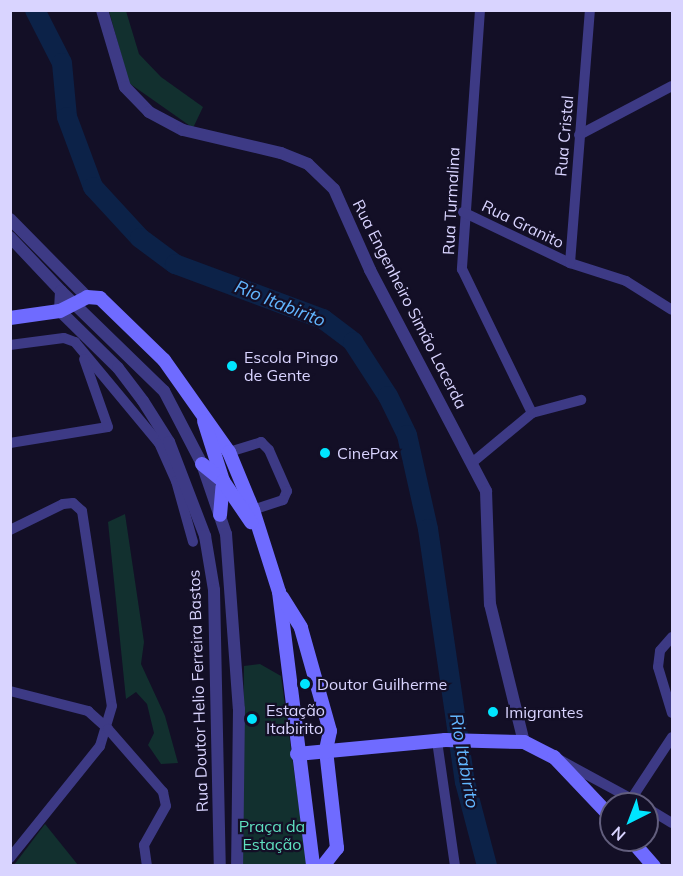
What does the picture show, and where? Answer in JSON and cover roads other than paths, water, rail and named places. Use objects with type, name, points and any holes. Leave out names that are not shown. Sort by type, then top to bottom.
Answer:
[{"type":"main road","points":[[11,318],[60,311],[88,299],[164,360],[196,401],[229,452],[253,510],[279,592],[300,628],[330,731],[326,750],[337,848],[323,866]]},
{"type":"main road","points":[[196,401],[223,481],[219,515]]},
{"type":"main road","points":[[202,464],[223,481],[258,531]]},
{"type":"main road","points":[[279,592],[297,754],[313,866]]},
{"type":"main road","points":[[297,754],[485,738],[524,742],[554,757],[599,805]]},
{"type":"main road","points":[[642,852],[654,866]]},
{"type":"street","name":"Rua Engenheiro Simão Lacerda","points":[[102,10],[125,87],[149,112],[183,130],[281,153],[309,164],[328,181],[370,270],[473,462],[490,507],[490,604],[524,742]]},
{"type":"street","name":"Rua Turmalina","points":[[480,10],[463,212],[465,279],[532,413]]},
{"type":"street","name":"Rua Cristal","points":[[570,263],[590,10]]},
{"type":"street","points":[[579,135],[672,86]]},
{"type":"street","name":"Rua Granito","points":[[463,212],[570,263],[626,281],[672,310]]},
{"type":"street","points":[[10,219],[88,299],[164,391],[202,464],[228,542],[239,709],[237,866]]},
{"type":"street","points":[[10,237],[61,291],[88,299]]},
{"type":"street","points":[[60,311],[61,291]]},
{"type":"street","name":"Rua Doutor Helio Ferreira Bastos","points":[[60,311],[118,368],[143,401],[169,442],[205,536],[214,590],[220,866]]},
{"type":"street","points":[[10,345],[68,338],[81,351],[159,443],[176,481],[193,542]]},
{"type":"street","points":[[10,443],[108,427],[81,351]]},
{"type":"street","points":[[473,462],[532,413],[581,400]]},
{"type":"street","points":[[229,452],[261,442],[269,450],[287,491],[283,500],[253,510]]},
{"type":"street","points":[[10,530],[63,504],[73,503],[82,511],[111,697],[108,729],[94,753],[10,858]]},
{"type":"street","points":[[672,637],[660,651],[658,667],[672,713]]},
{"type":"street","points":[[10,691],[80,708],[108,729],[165,796],[164,811],[144,845],[147,866]]},
{"type":"street","points":[[640,792],[672,737]]},
{"type":"street","points":[[441,741],[455,866]]},
{"type":"street","points":[[554,757],[616,792]]},
{"type":"street","points":[[659,815],[672,823]]},
{"type":"waterway","name":"Rio Itabirito","points":[[35,10],[62,63],[67,117],[93,187],[140,238],[175,264],[323,319],[353,342],[388,396],[407,435],[428,529],[465,782],[487,866]]},
{"type":"place","name":"Escola Pingo de Gente","points":[[232,366]]},
{"type":"place","name":"CinePax","points":[[325,453]]},
{"type":"place","name":"Doutor Guilherme","points":[[305,684]]},
{"type":"place","name":"Imigrantes","points":[[493,712]]},
{"type":"place","name":"Estação Itabirito","points":[[252,719]]},
{"type":"park label","name":"Praça da Estação","points":[[272,835]]}]
